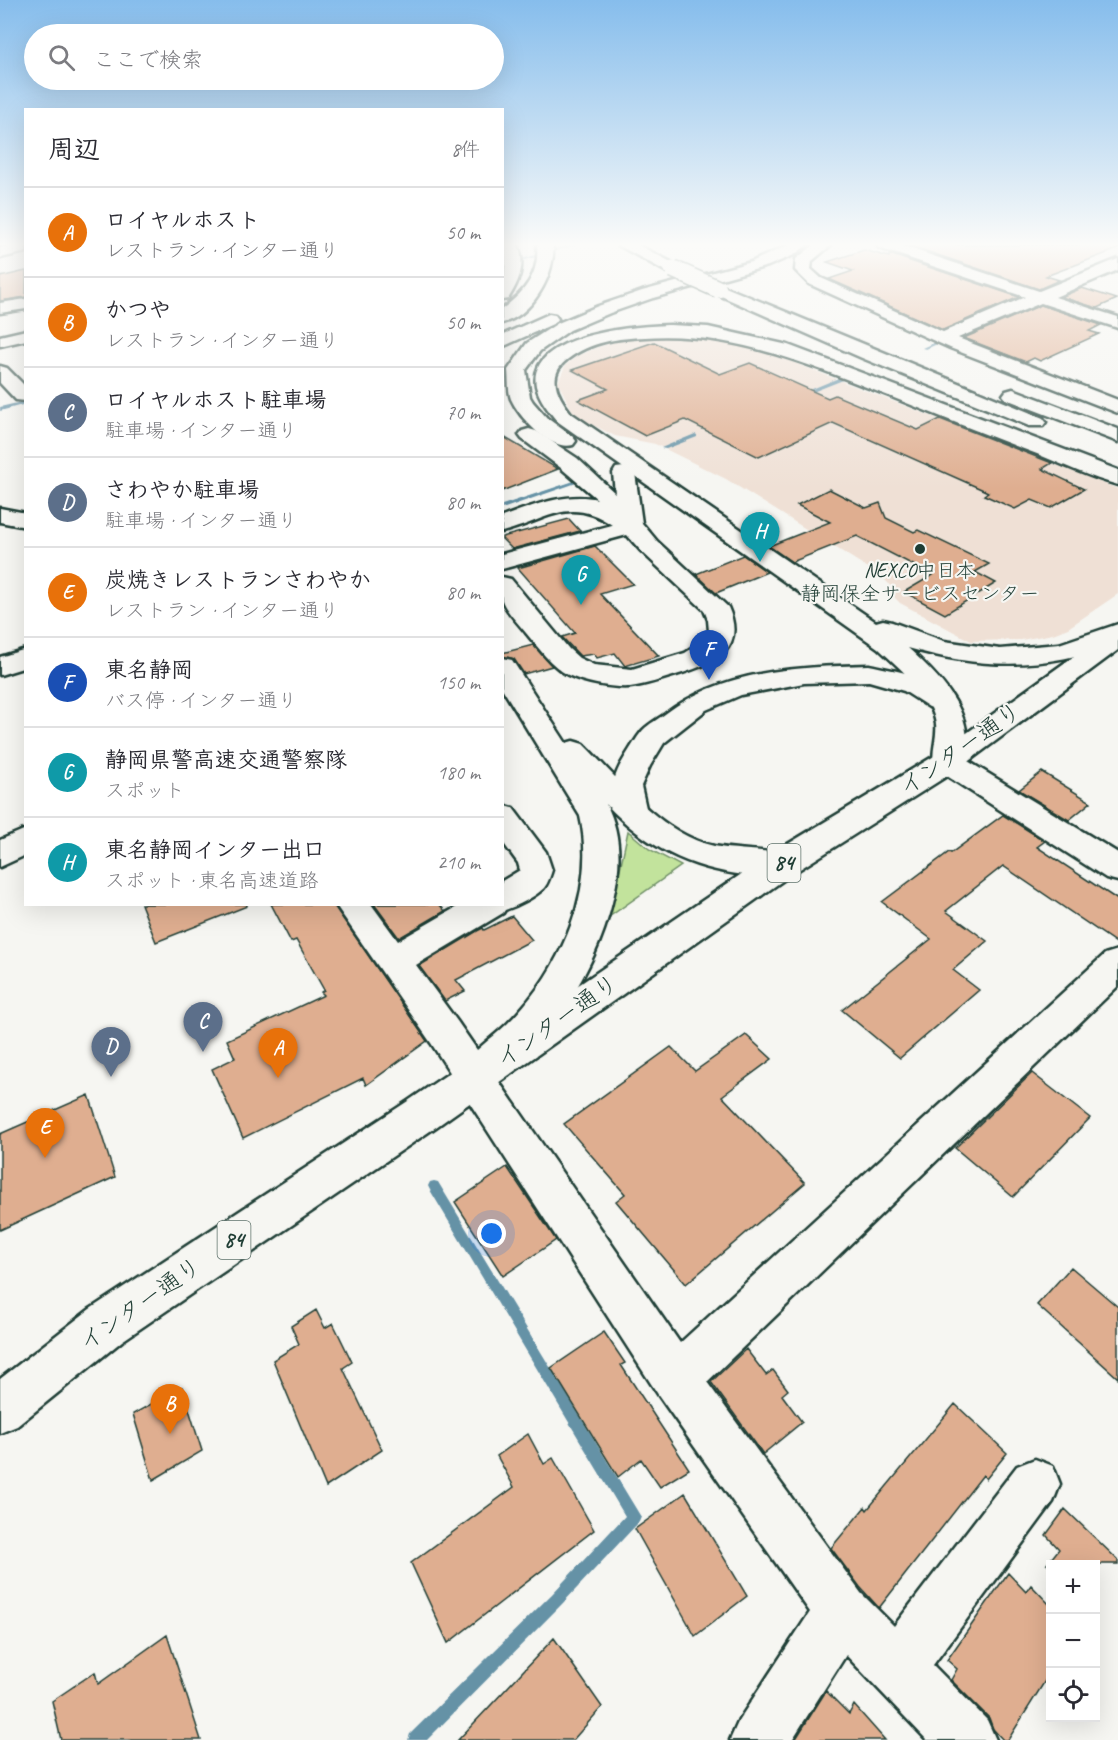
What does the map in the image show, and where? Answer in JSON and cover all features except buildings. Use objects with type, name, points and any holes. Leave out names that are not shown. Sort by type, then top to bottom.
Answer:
[{"type":"main road","points":[[504,341],[536,326]]},
{"type":"main road","points":[[567,326],[532,347],[521,361],[515,376],[517,391],[525,406],[562,439],[710,520]]},
{"type":"main road","points":[[804,326],[1118,455]]},
{"type":"main road","points":[[843,326],[1118,436]]},
{"type":"main road","points":[[917,326],[1118,407]]},
{"type":"main road","points":[[943,338],[970,326]]},
{"type":"main road","points":[[1118,478],[816,362],[745,338],[680,329],[621,333],[585,342],[551,362],[545,376],[546,388],[552,402],[564,417],[886,642],[917,670],[949,716],[952,739],[947,762],[1118,869]]},
{"type":"main road","points":[[0,341],[24,335]]},
{"type":"main road","points":[[0,372],[24,395],[0,402]]},
{"type":"main road","points":[[504,586],[563,658],[576,669],[632,678],[694,660],[710,652],[721,639],[722,618],[715,607],[631,527],[602,491],[569,463],[529,435]]},
{"type":"main road","points":[[624,473],[631,527]]},
{"type":"main road","points":[[504,524],[560,506],[578,504],[595,506],[631,527]]},
{"type":"main road","points":[[0,515],[24,520]]},
{"type":"main road","points":[[504,561],[631,527]]},
{"type":"main road","points":[[820,596],[907,640],[947,652],[988,656],[1031,656],[1079,648],[1118,632]]},
{"type":"main road","name":"インター通り","points":[[0,1409],[106,1325],[474,1078],[780,866],[947,762],[1118,637]]},
{"type":"main road","points":[[0,667],[24,658]]},
{"type":"main road","points":[[474,1078],[536,1019],[561,981],[588,927],[600,879],[603,846],[596,818],[585,795],[504,669]]},
{"type":"main road","points":[[630,808],[626,786],[635,765],[654,736],[696,704],[734,688],[804,675],[869,673],[914,685],[939,701]]},
{"type":"main road","points":[[529,707],[645,824],[686,848],[707,856],[737,862],[780,866]]},
{"type":"main road","points":[[504,819],[534,861],[537,870],[532,879],[504,897]]},
{"type":"main road","points":[[0,855],[24,841]]},
{"type":"main road","points":[[354,906],[394,960],[676,1379],[842,1612],[967,1740]]},
{"type":"main road","points":[[394,960],[488,906]]},
{"type":"main road","points":[[676,1379],[1118,964]]},
{"type":"main road","points":[[896,1668],[1035,1485]]},
{"type":"main road","points":[[759,1740],[842,1612]]},
{"type":"shaded area","points":[[648,337],[682,337],[715,341],[748,348],[792,362],[1118,489],[1118,594],[1068,628],[1053,634],[1021,640],[971,641],[900,603],[892,595],[891,586],[881,576],[726,479],[655,444],[615,436],[573,412],[558,383],[565,366],[577,356],[596,348],[615,342]]},
{"type":"green space","points":[[628,831],[649,849],[681,866],[603,921],[620,869]]},
{"type":"waterway","points":[[924,348],[942,341]]},
{"type":"waterway","points":[[803,394],[841,379]]},
{"type":"waterway","points":[[0,409],[24,403]]},
{"type":"waterway","points":[[664,448],[695,436]]},
{"type":"waterway","points":[[504,506],[579,481]]},
{"type":"waterway","points":[[416,1740],[557,1599],[634,1517],[434,1186]]},
{"type":"place","name":"NEXCO中日本 静岡保全サービスセンター","points":[[920,549]]},
{"type":"place","name":"東名静岡インター出口","points":[[760,562]]},
{"type":"place","name":"静岡県警高速交通警察隊","points":[[581,605]]},
{"type":"place","name":"東名静岡","points":[[709,680]]},
{"type":"place","name":"ロイヤルホスト駐車場","points":[[203,1052]]},
{"type":"place","name":"さわやか駐車場","points":[[111,1077]]},
{"type":"place","name":"ロイヤルホスト","points":[[278,1078]]},
{"type":"place","name":"炭焼きレストランさわやか","points":[[45,1158]]},
{"type":"place","name":"かつや","points":[[170,1434]]}]
